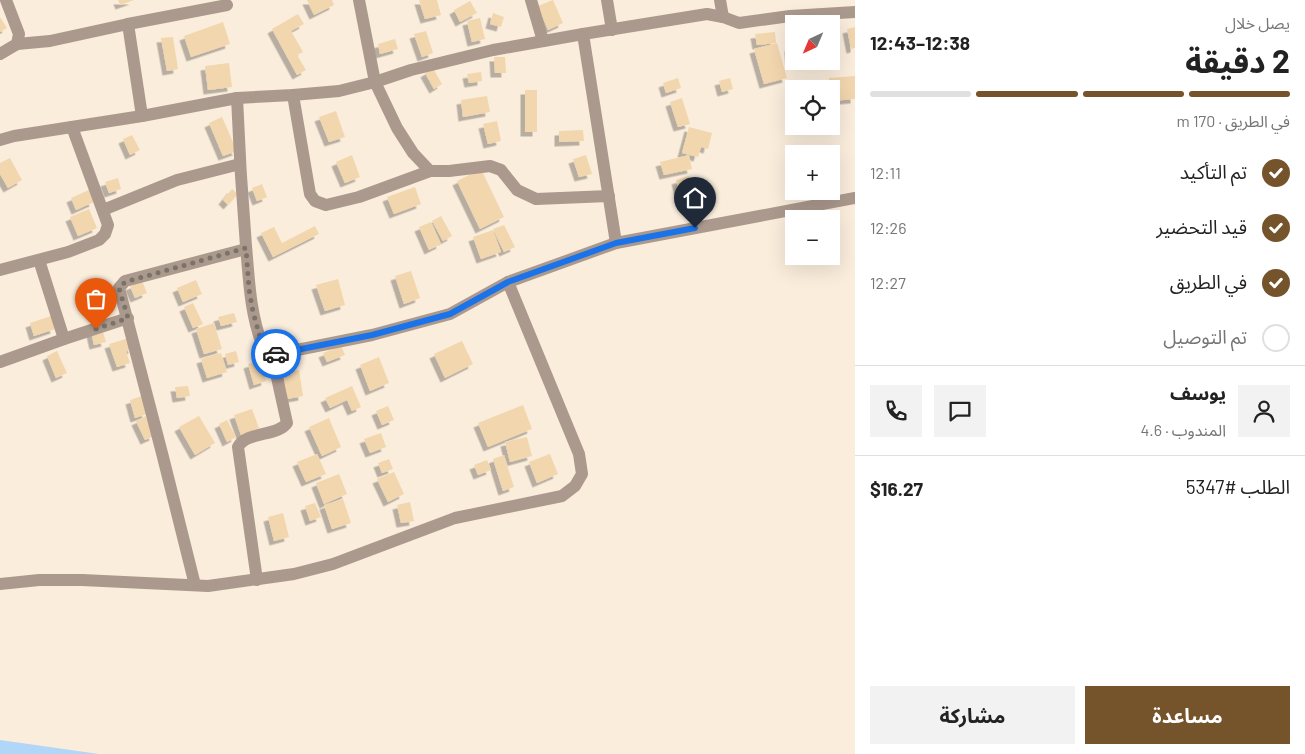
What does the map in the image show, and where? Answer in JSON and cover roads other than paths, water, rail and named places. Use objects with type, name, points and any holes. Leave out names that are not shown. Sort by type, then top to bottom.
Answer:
[{"type":"street","points":[[6,0],[19,34],[17,44]]},
{"type":"street","points":[[359,0],[375,82],[413,154],[430,171]]},
{"type":"street","points":[[530,0],[543,41]]},
{"type":"street","points":[[607,0],[612,30]]},
{"type":"street","points":[[720,0],[723,17]]},
{"type":"street","points":[[0,54],[17,44],[50,41],[227,5]]},
{"type":"street","points":[[0,140],[237,98],[339,91],[411,70],[484,52],[707,14],[723,17],[739,24],[790,16],[855,12]]},
{"type":"street","points":[[128,24],[142,116]]},
{"type":"street","points":[[583,34],[616,243]]},
{"type":"street","points":[[292,95],[310,194],[315,201],[326,205],[360,197],[430,171],[449,171],[490,166],[501,170],[517,190],[536,199],[609,196]]},
{"type":"street","points":[[237,98],[249,289],[262,344],[265,350],[272,355],[286,423],[281,428],[243,440],[238,447],[257,580]]},
{"type":"street","points":[[0,270],[68,252],[99,240],[105,234],[108,225],[72,127]]},
{"type":"street","points":[[103,210],[177,180],[240,164]]},
{"type":"street","points":[[272,355],[372,335],[450,314],[508,282],[616,243],[855,198]]},
{"type":"street","points":[[195,585],[119,288],[125,282],[246,248]]},
{"type":"street","points":[[39,260],[64,339]]},
{"type":"street","points":[[0,584],[39,580],[82,580],[208,586],[257,580],[294,574],[334,564],[455,518],[562,496],[575,486],[582,474],[579,454],[508,282]]},
{"type":"street","points":[[0,362],[128,318]]},
{"type":"water","points":[[0,740],[99,754],[0,754]]}]
